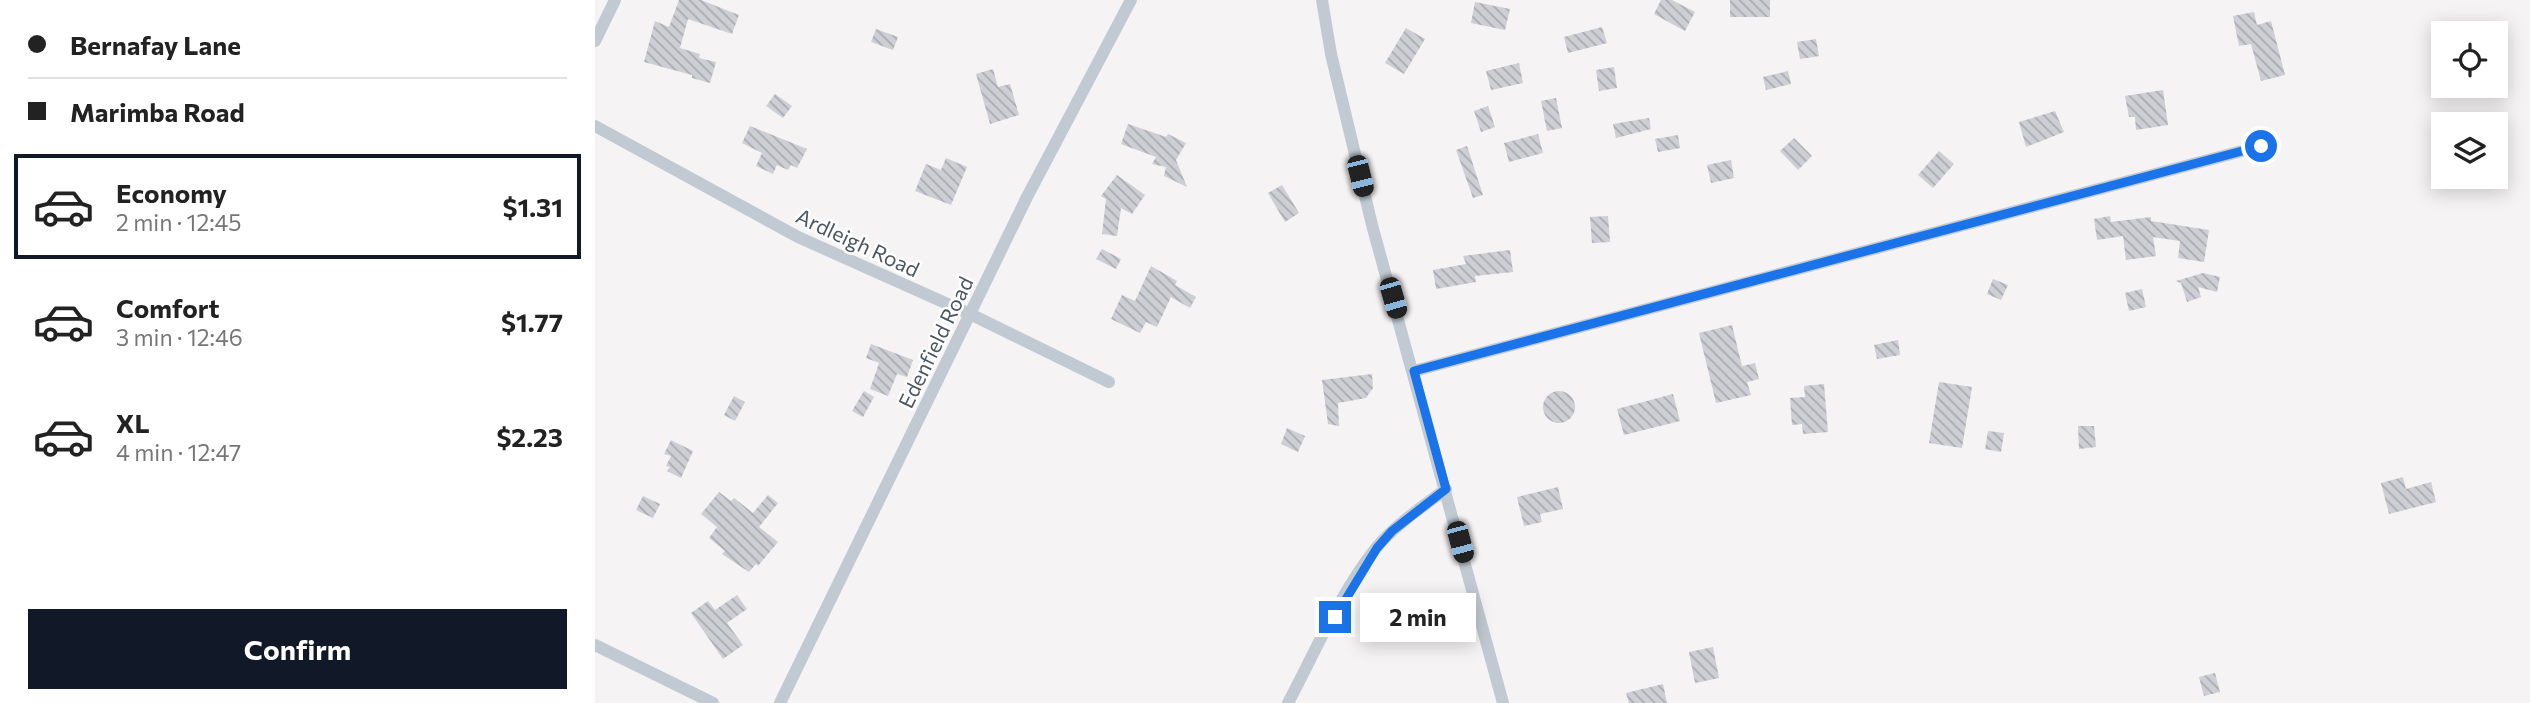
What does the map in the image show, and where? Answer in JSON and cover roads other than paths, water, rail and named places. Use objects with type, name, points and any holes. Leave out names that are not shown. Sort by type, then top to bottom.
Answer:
[{"type":"street","points":[[595,41],[615,0]]},
{"type":"street","name":"Edenfield Road","points":[[779,703],[1027,197],[1131,0]]},
{"type":"street","points":[[1322,0],[1331,54],[1369,212],[1503,703]]},
{"type":"street","name":"Ardleigh Road","points":[[595,126],[798,237],[970,314],[1109,382]]},
{"type":"street","points":[[1414,371],[2261,146]]},
{"type":"street","points":[[1288,703],[1357,576],[1377,548],[1392,531],[1446,489]]},
{"type":"street","points":[[595,645],[713,703]]}]
